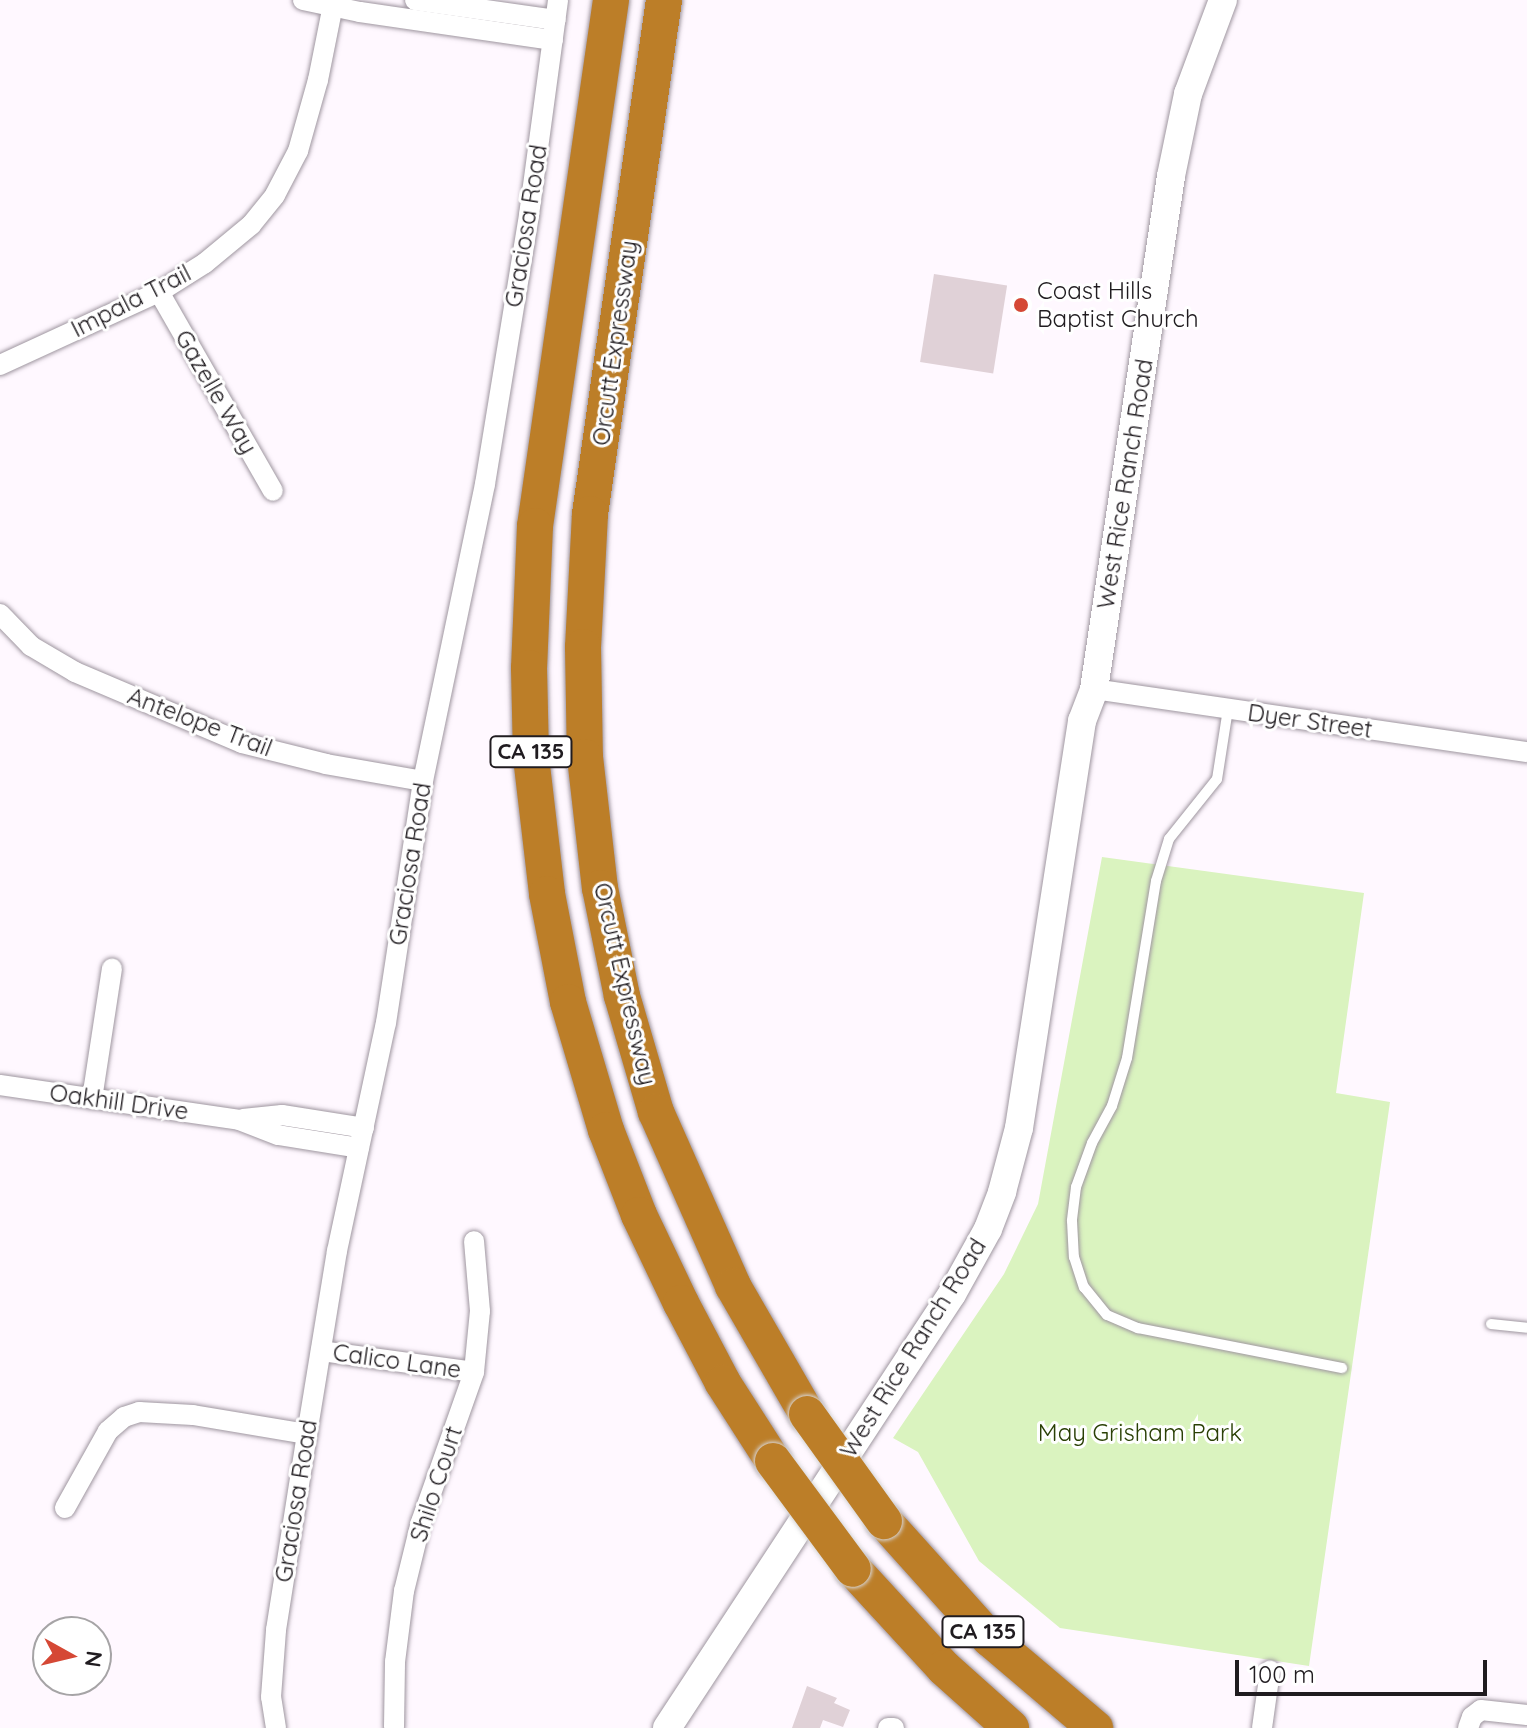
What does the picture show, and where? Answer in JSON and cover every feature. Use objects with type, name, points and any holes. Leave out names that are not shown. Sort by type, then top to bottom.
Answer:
[{"type":"highway","name":"CA 135","points":[[611,0],[535,526],[529,668],[531,757],[547,894],[568,1002],[606,1130],[639,1215],[723,1383],[773,1461],[853,1569],[944,1668],[1011,1728]]},
{"type":"highway","name":"Orcutt Expressway","points":[[664,0],[590,514],[583,647],[585,757],[600,888],[622,996],[656,1112],[733,1286],[807,1414],[884,1521],[990,1639],[1095,1728]]},
{"type":"main road","name":"West Rice Ranch Road","points":[[688,1728],[965,1297],[999,1237],[1016,1197],[1032,1132],[1064,934],[1096,722],[1094,689],[1171,176],[1188,94],[1223,0]]},
{"type":"main road","name":"West Rice Ranch Road","points":[[667,1728],[952,1294],[988,1229],[1002,1192],[1019,1128],[1082,721],[1094,689]]},
{"type":"street","points":[[303,0],[556,20]]},
{"type":"street","points":[[415,0],[556,20]]},
{"type":"street","name":"Impala Trail","points":[[0,365],[159,292],[205,263],[251,225],[275,195],[298,151],[318,80],[333,3]]},
{"type":"street","name":"Graciosa Road","points":[[276,1728],[271,1697],[276,1630],[337,1251],[386,1023],[423,781],[485,484],[556,20]]},
{"type":"street","name":"Gazelle Way","points":[[159,292],[273,491]]},
{"type":"street","name":"Antelope Trail","points":[[0,614],[31,646],[75,672],[242,743],[326,764],[423,781]]},
{"type":"street","name":"Dyer Street","points":[[1094,689],[1527,752]]},
{"type":"street","points":[[92,1099],[112,969]]},
{"type":"street","name":"Oakhill Drive","points":[[0,1085],[239,1120],[278,1135],[359,1148]]},
{"type":"street","name":"Oakhill Drive","points":[[239,1120],[282,1115],[364,1128]]},
{"type":"street","name":"Shilo Court","points":[[394,1727],[395,1662],[404,1591],[421,1522],[474,1372],[480,1311],[474,1241]]},
{"type":"street","name":"Calico Lane","points":[[321,1351],[474,1372]]},
{"type":"street","points":[[65,1508],[108,1431],[124,1417],[139,1412],[193,1415],[307,1434]]},
{"type":"street","points":[[1262,1728],[1270,1671]]},
{"type":"street","points":[[1468,1728],[1472,1717],[1481,1710],[1527,1715]]},
{"type":"street","points":[[888,1728],[894,1728]]},
{"type":"lane","points":[[1228,709],[1217,779],[1169,839],[1156,881],[1127,1058],[1112,1106],[1092,1143],[1076,1187],[1072,1221],[1074,1257],[1084,1287],[1107,1315],[1138,1328],[1342,1368]]},
{"type":"lane","points":[[1491,1324],[1527,1328]]},
{"type":"green space","name":"May Grisham Park","points":[[1102,857],[1364,893],[1336,1093],[1390,1102],[1309,1666],[1060,1628],[979,1561],[918,1452],[893,1438],[1004,1274],[1038,1204]]},
{"type":"building","points":[[934,274],[1007,286],[993,373],[920,362]]},
{"type":"building","points":[[807,1686],[837,1698],[834,1703],[850,1710],[843,1727],[823,1720],[820,1728],[792,1728]]},
{"type":"place","name":"Coast Hills Baptist Church","points":[[1021,305]]}]
